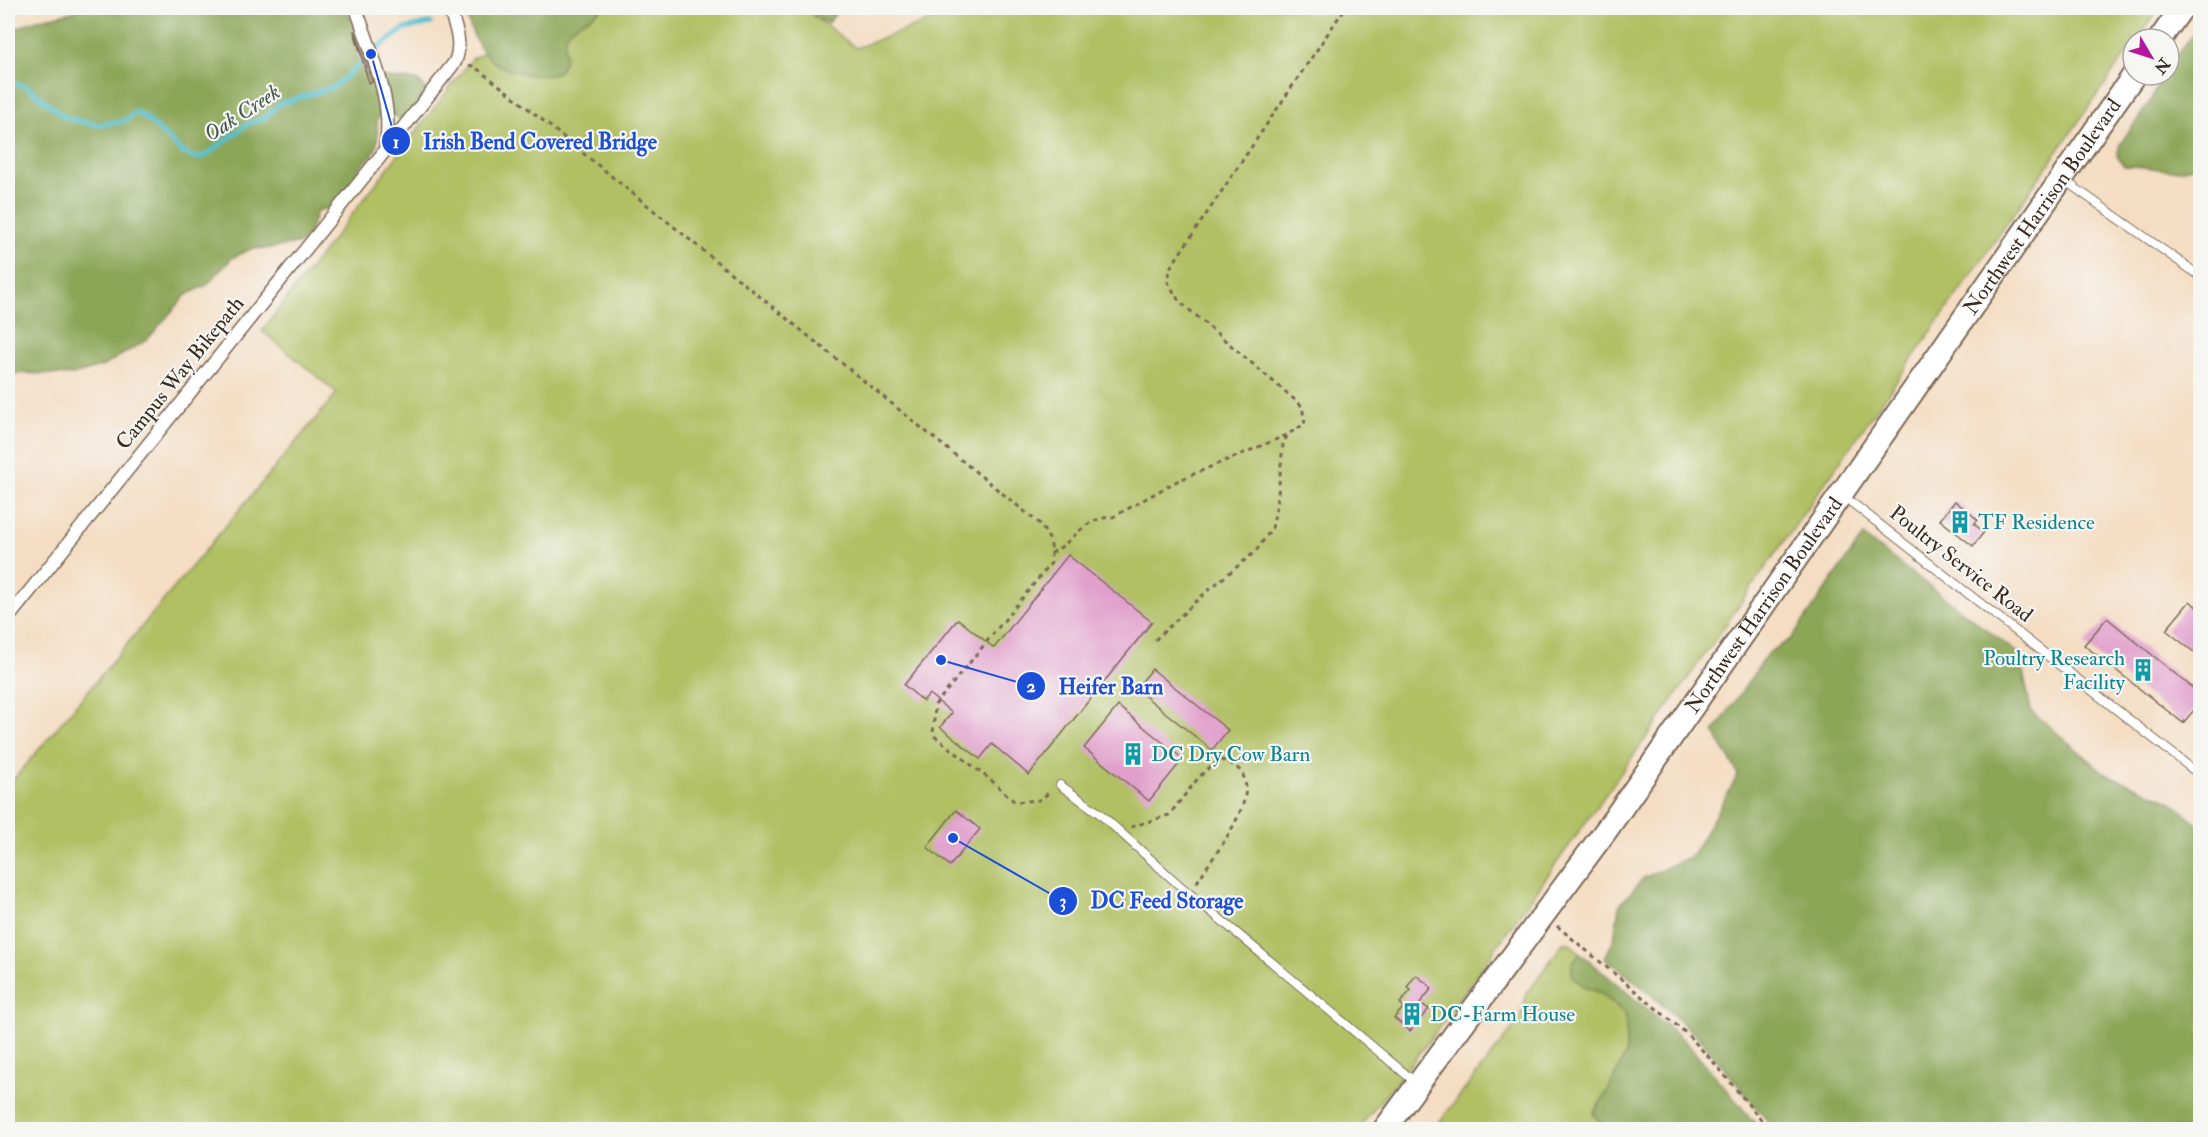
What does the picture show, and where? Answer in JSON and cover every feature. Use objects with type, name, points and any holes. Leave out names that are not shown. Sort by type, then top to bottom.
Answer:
[{"type":"main road","points":[[2169,27],[2182,8]]},
{"type":"main road","name":"Northwest Harrison Boulevard","points":[[1384,1130],[1607,829],[2125,87]]},
{"type":"street","points":[[356,8],[379,80],[388,128],[384,152]]},
{"type":"street","points":[[449,8],[459,40],[459,52],[455,62]]},
{"type":"street","name":"Campus Way Bikepath","points":[[8,618],[455,62]]},
{"type":"lane","points":[[2061,178],[2200,276]]},
{"type":"lane","name":"Poultry Service Road","points":[[1840,493],[2200,774]]},
{"type":"lane","points":[[1060,784],[1419,1084]]},
{"type":"path","points":[[1051,553],[1067,545],[1084,525],[1100,518],[1113,517],[1177,482],[1288,434],[1305,424],[1302,406],[1179,301],[1168,282],[1170,268],[1188,238],[1345,8]]},
{"type":"path","points":[[455,62],[475,67],[509,93],[1004,496],[1028,513],[1051,542],[1051,563],[935,705],[933,735],[993,781],[1015,802],[1039,801],[1060,784]]},
{"type":"path","points":[[1155,640],[1204,593],[1256,550],[1272,528],[1277,504],[1283,444],[1288,434]]},
{"type":"path","points":[[1117,830],[1169,815],[1199,777],[1219,759],[1237,768],[1247,784],[1244,804],[1230,832],[1206,867],[1192,896]]},
{"type":"path","points":[[1544,915],[1687,1034],[1718,1067],[1769,1130]]},
{"type":"green space","points":[[85,8],[343,8],[363,32],[357,52],[359,63],[364,70],[390,79],[417,80],[425,88],[420,104],[405,121],[385,111],[377,119],[376,148],[357,172],[355,188],[338,205],[317,211],[309,234],[301,243],[265,249],[253,248],[232,258],[207,285],[186,295],[147,340],[103,366],[73,375],[21,373],[8,377],[8,33],[27,23]]},
{"type":"green space","points":[[465,8],[602,8],[593,16],[577,24],[566,35],[565,57],[560,70],[554,74],[536,75],[505,68],[491,60],[481,49],[474,36]]},
{"type":"green space","points":[[565,8],[803,8],[856,48],[965,8],[2159,8],[2146,27],[2121,27],[2121,61],[1653,728],[1433,1036],[1358,1129],[8,1129],[8,782],[10,784],[337,393],[262,331],[472,59]]},
{"type":"green space","points":[[810,8],[836,8],[837,12],[828,23],[815,17]]},
{"type":"green space","points":[[2200,25],[2200,164],[2179,170],[2124,166],[2117,156],[2120,144],[2150,102],[2157,87],[2181,87],[2181,50]]},
{"type":"green space","points":[[1863,536],[2020,655],[2031,711],[2106,774],[2172,802],[2200,826],[2200,1129],[1774,1129],[1701,1040],[1647,991],[1605,958],[1614,939],[1619,906],[1643,878],[1692,856],[1738,775],[1714,732],[1768,653],[1791,639]]},
{"type":"green space","points":[[1563,943],[1569,943],[1580,953],[1572,963],[1584,987],[1601,993],[1626,1014],[1626,1053],[1608,1091],[1593,1114],[1606,1129],[1433,1130],[1520,1019],[1527,993]]},
{"type":"green space","points":[[1580,953],[1684,1040],[1760,1129],[1606,1129],[1593,1114],[1608,1091],[1626,1053],[1626,1015],[1601,993],[1584,987],[1572,977],[1572,963]]},
{"type":"building","points":[[354,31],[372,82],[369,83]]},
{"type":"building","name":"TF Residence","points":[[1955,501],[1978,520],[1974,524],[1984,532],[1973,546],[1940,520]]},
{"type":"building","points":[[1068,555],[1152,622],[1029,775],[992,744],[980,759],[940,727],[952,713],[929,694],[923,701],[904,685],[958,619],[994,648]]},
{"type":"building","points":[[2190,601],[2200,610],[2200,657],[2166,630]]},
{"type":"building","name":"Poultry Research Facility","points":[[2107,618],[2200,694],[2200,703],[2183,723],[2084,645]]},
{"type":"building","points":[[1152,669],[1228,730],[1212,750],[1136,689]]},
{"type":"building","name":"DC Dry Cow Barn","points":[[1118,706],[1183,759],[1149,801],[1084,748]]},
{"type":"building","points":[[956,810],[980,829],[950,866],[927,847]]},
{"type":"building","name":"DC-Farm House","points":[[1416,975],[1432,988],[1420,1003],[1429,1009],[1410,1031],[1394,1018],[1404,1007],[1400,1003],[1411,990],[1407,987]]},
{"type":"waterway","name":"Oak Creek","points":[[8,80],[29,88],[66,118],[98,125],[124,121],[136,112],[145,117],[181,151],[195,158],[205,156],[249,123],[263,119],[279,104],[334,87],[379,47],[404,29],[431,23]]},
{"type":"place","name":"Irish Bend Covered Bridge","points":[[371,54]]},
{"type":"place","name":"TF Residence","points":[[1960,522]]},
{"type":"place","name":"Heifer Barn","points":[[941,660]]},
{"type":"place","name":"Poultry Research Facility","points":[[2143,670]]},
{"type":"place","name":"DC Dry Cow Barn","points":[[1133,754]]},
{"type":"place","name":"DC Feed Storage","points":[[953,838]]},
{"type":"place","name":"DC-Farm House","points":[[1412,1014]]}]
